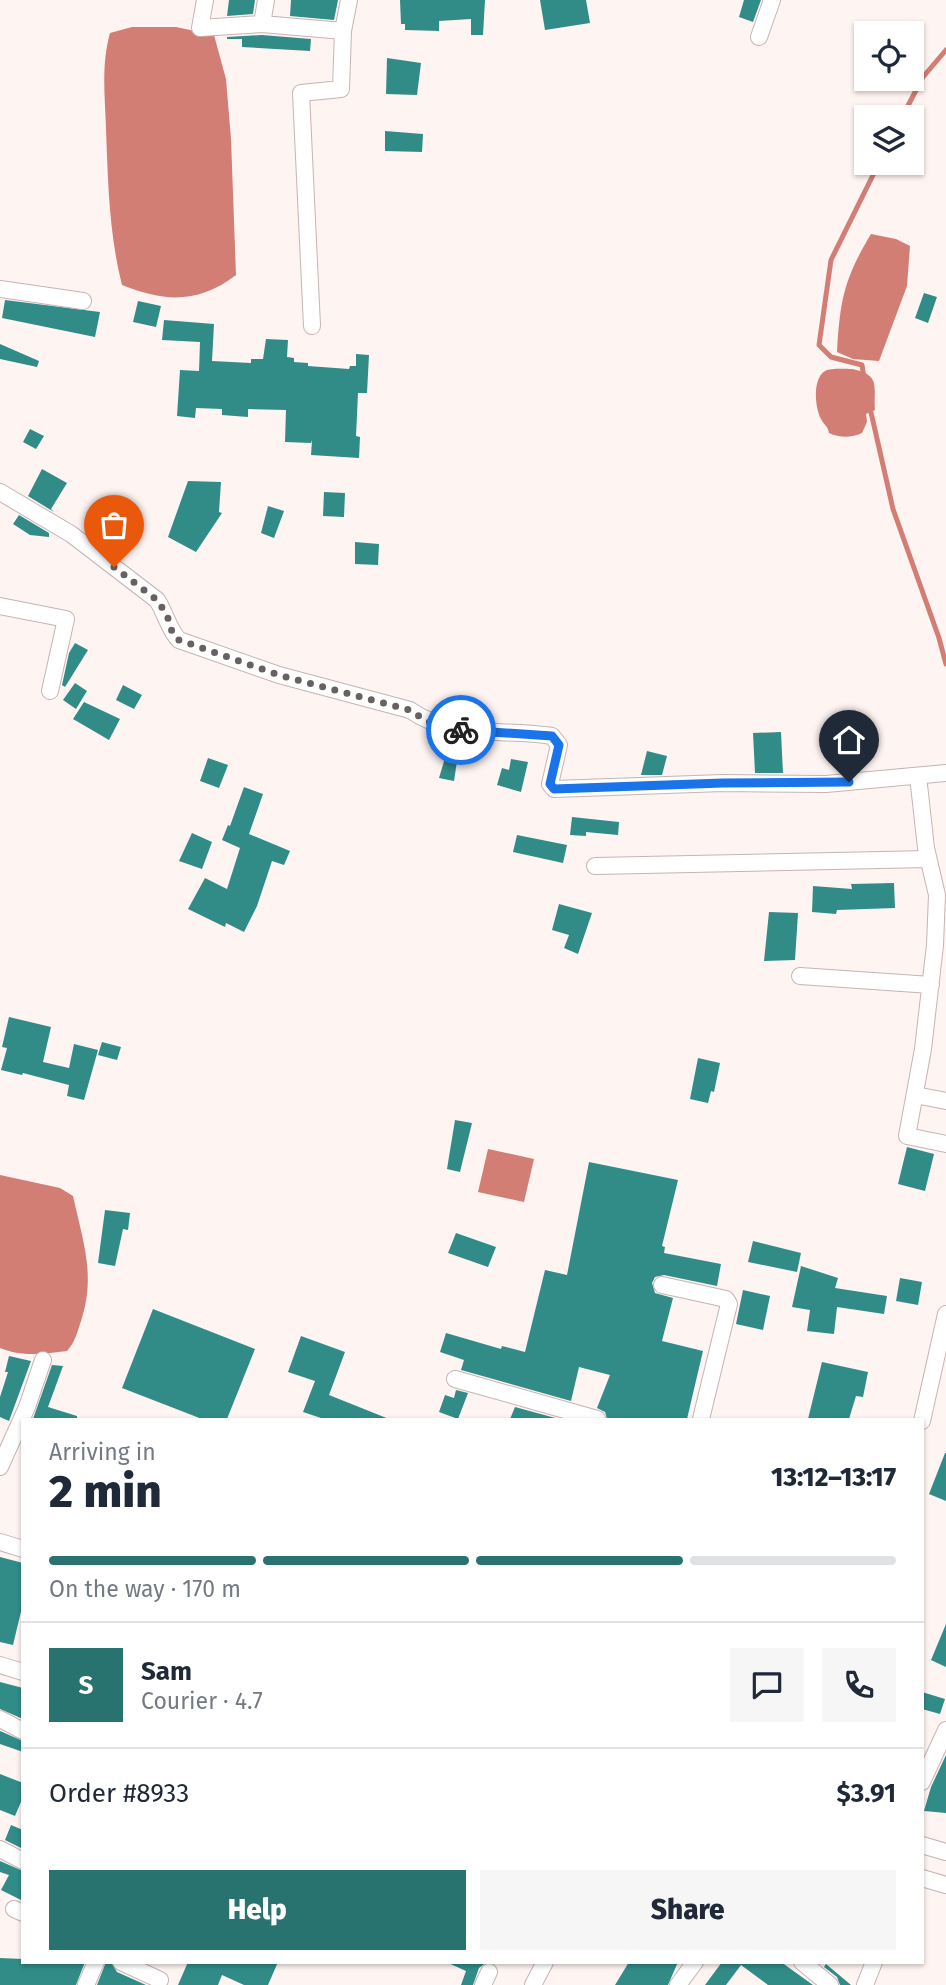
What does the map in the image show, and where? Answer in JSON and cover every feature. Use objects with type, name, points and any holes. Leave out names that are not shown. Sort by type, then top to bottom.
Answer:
[{"type":"street","points":[[205,0],[200,28],[262,24],[343,31]]},
{"type":"street","points":[[262,24],[267,0]]},
{"type":"street","points":[[312,326],[301,93],[341,89],[343,31],[349,0]]},
{"type":"street","points":[[759,37],[772,0]]},
{"type":"street","points":[[0,289],[83,300]]},
{"type":"street","points":[[0,492],[71,534],[157,600],[167,615],[173,635],[179,640],[279,675],[410,710],[426,721],[440,726],[457,730],[552,736],[559,745],[550,784],[554,789],[723,783],[826,784],[946,773]]},
{"type":"street","points":[[0,606],[66,618],[51,691]]},
{"type":"street","points":[[918,776],[928,859],[936,895],[936,945],[923,1049],[907,1136],[946,1144]]},
{"type":"street","points":[[595,866],[928,859]]},
{"type":"street","points":[[800,976],[931,985]]},
{"type":"street","points":[[915,1095],[946,1101]]},
{"type":"street","points":[[662,1285],[726,1299],[729,1304],[701,1418]]},
{"type":"street","points":[[922,1418],[946,1314]]},
{"type":"street","points":[[22,1418],[43,1360]]},
{"type":"street","points":[[455,1379],[593,1418]]},
{"type":"street","points":[[0,1467],[21,1420]]},
{"type":"street","points":[[0,1542],[21,1548]]},
{"type":"street","points":[[0,1665],[21,1671]]},
{"type":"street","points":[[0,1719],[21,1730]]},
{"type":"street","points":[[924,1778],[946,1730]]},
{"type":"street","points":[[924,1846],[946,1852]]},
{"type":"street","points":[[0,1849],[21,1860]]},
{"type":"street","points":[[924,1879],[946,1885]]},
{"type":"street","points":[[86,1985],[95,1964]]},
{"type":"street","points":[[125,1964],[160,1980]]},
{"type":"street","points":[[533,1985],[544,1964]]},
{"type":"street","points":[[678,1985],[694,1964]]},
{"type":"street","points":[[804,1964],[830,1985]]},
{"type":"street","points":[[865,1985],[873,1964]]},
{"type":"shaded area","points":[[132,27],[176,27],[214,35],[226,79],[236,275],[208,291],[195,295],[167,297],[122,285],[110,208],[104,93],[110,33]]},
{"type":"shaded area","points":[[871,234],[896,239],[910,246],[907,286],[879,361],[853,359],[837,352],[845,290]]},
{"type":"shaded area","points":[[852,369],[872,379],[875,410],[866,414],[867,422],[862,433],[850,437],[837,436],[829,433],[819,414],[816,387],[825,371]]},
{"type":"shaded area","points":[[488,1149],[534,1159],[524,1202],[478,1192]]},
{"type":"shaded area","points":[[0,1175],[60,1188],[73,1196],[88,1273],[85,1304],[74,1341],[67,1351],[25,1354],[0,1348]]},
{"type":"building","points":[[229,0],[255,0],[253,14],[227,16]]},
{"type":"building","points":[[291,0],[338,0],[334,20],[290,16]]},
{"type":"building","points":[[400,0],[485,0],[483,35],[471,35],[471,19],[439,21],[439,31],[405,30],[405,24],[401,24]]},
{"type":"building","points":[[540,0],[586,0],[590,23],[545,30]]},
{"type":"building","points":[[744,0],[761,0],[753,22],[739,17]]},
{"type":"building","points":[[262,35],[311,39],[310,51],[242,47],[242,39],[227,39]]},
{"type":"building","points":[[387,58],[421,63],[417,95],[386,94]]},
{"type":"building","points":[[385,131],[423,134],[422,152],[385,151]]},
{"type":"building","points":[[924,293],[937,297],[928,323],[915,318]]},
{"type":"building","points":[[5,300],[100,312],[95,337],[2,318]]},
{"type":"building","points":[[138,301],[161,306],[156,327],[133,322]]},
{"type":"building","points":[[164,320],[214,324],[212,361],[251,363],[251,359],[263,359],[266,339],[288,340],[287,357],[294,358],[294,362],[308,363],[308,366],[349,369],[350,366],[356,366],[356,354],[369,355],[367,393],[358,393],[356,436],[360,437],[359,458],[311,455],[312,440],[311,443],[285,442],[286,410],[248,409],[248,417],[222,415],[222,409],[196,408],[195,418],[177,416],[180,370],[199,371],[200,342],[162,340]]},
{"type":"building","points":[[0,344],[39,361],[37,367],[0,359]]},
{"type":"building","points":[[30,429],[44,436],[36,449],[23,442]]},
{"type":"building","points":[[42,469],[67,483],[51,509],[54,512],[28,496]]},
{"type":"building","points":[[188,481],[221,482],[219,512],[222,513],[196,552],[168,537]]},
{"type":"building","points":[[324,492],[345,493],[344,517],[323,516]]},
{"type":"building","points":[[268,506],[284,511],[274,538],[261,533]]},
{"type":"building","points":[[19,515],[49,533],[49,537],[30,535],[13,524]]},
{"type":"building","points":[[355,542],[379,544],[378,565],[355,564]]},
{"type":"building","points":[[75,643],[88,650],[65,687],[62,685],[69,653]]},
{"type":"building","points":[[75,683],[87,691],[76,709],[63,700]]},
{"type":"building","points":[[123,685],[142,695],[134,709],[116,700]]},
{"type":"building","points":[[84,702],[120,719],[109,740],[73,719]]},
{"type":"building","points":[[781,732],[783,773],[755,773],[753,733]]},
{"type":"building","points":[[647,751],[667,756],[662,775],[641,775]]},
{"type":"building","points":[[208,758],[228,765],[219,788],[200,781]]},
{"type":"building","points":[[445,758],[457,761],[454,781],[439,778]]},
{"type":"building","points":[[511,759],[528,762],[521,792],[497,785],[502,768],[509,770]]},
{"type":"building","points":[[244,787],[263,794],[249,834],[290,851],[284,865],[272,861],[257,906],[244,932],[226,923],[225,927],[188,909],[205,878],[227,889],[240,848],[222,840]]},
{"type":"building","points":[[572,817],[619,822],[618,835],[586,832],[586,836],[570,835]]},
{"type":"building","points":[[192,833],[212,842],[202,869],[179,861]]},
{"type":"building","points":[[517,835],[567,845],[563,863],[513,852]]},
{"type":"building","points":[[894,883],[895,908],[837,910],[836,914],[812,912],[813,886],[852,889],[851,884]]},
{"type":"building","points":[[559,904],[592,913],[578,954],[564,948],[569,935],[552,930]]},
{"type":"building","points":[[769,912],[798,913],[795,960],[764,961]]},
{"type":"building","points":[[9,1017],[51,1027],[43,1062],[69,1068],[74,1044],[98,1050],[84,1100],[67,1096],[69,1085],[1,1070],[7,1048],[2,1047]]},
{"type":"building","points":[[102,1042],[121,1047],[117,1060],[98,1055]]},
{"type":"building","points":[[698,1058],[720,1063],[714,1092],[711,1091],[708,1103],[690,1099]]},
{"type":"building","points":[[455,1120],[472,1123],[460,1172],[447,1169]]},
{"type":"building","points":[[907,1147],[934,1154],[925,1191],[898,1184]]},
{"type":"building","points":[[589,1162],[678,1180],[662,1246],[665,1247],[664,1253],[721,1264],[717,1286],[664,1275],[655,1277],[652,1283],[655,1293],[673,1298],[662,1341],[703,1351],[687,1418],[607,1418],[605,1412],[597,1408],[610,1375],[579,1367],[571,1401],[461,1370],[464,1360],[440,1352],[446,1333],[501,1349],[502,1346],[525,1352],[545,1270],[567,1275]]},
{"type":"building","points":[[105,1210],[130,1213],[128,1230],[123,1229],[115,1266],[98,1263]]},
{"type":"building","points":[[456,1233],[496,1247],[488,1267],[448,1253]]},
{"type":"building","points":[[753,1241],[801,1253],[797,1272],[748,1262]]},
{"type":"building","points":[[801,1266],[838,1278],[835,1288],[887,1296],[884,1314],[837,1307],[834,1334],[807,1331],[810,1310],[792,1307]]},
{"type":"building","points":[[900,1278],[922,1282],[918,1305],[896,1301]]},
{"type":"building","points":[[743,1290],[770,1296],[763,1330],[736,1324]]},
{"type":"building","points":[[153,1309],[255,1349],[227,1418],[199,1418],[122,1388]]},
{"type":"building","points":[[301,1336],[345,1352],[329,1395],[386,1418],[321,1418],[303,1412],[315,1381],[288,1372]]},
{"type":"building","points":[[9,1356],[31,1361],[9,1421],[0,1417],[0,1397],[8,1372],[5,1372]]},
{"type":"building","points":[[822,1362],[868,1372],[863,1397],[856,1396],[849,1418],[808,1418]]},
{"type":"building","points":[[52,1365],[63,1366],[48,1407],[77,1418],[33,1418]]},
{"type":"building","points":[[456,1390],[468,1393],[458,1418],[439,1412],[445,1395],[454,1398]]},
{"type":"building","points":[[515,1407],[555,1418],[510,1418]]},
{"type":"building","points":[[946,1453],[946,1501],[929,1494]]},
{"type":"building","points":[[0,1557],[21,1562],[21,1611],[13,1645],[0,1642]]},
{"type":"building","points":[[946,1624],[946,1667],[931,1660]]},
{"type":"building","points":[[0,1682],[21,1687],[21,1718],[0,1709]]},
{"type":"building","points":[[924,1693],[945,1699],[940,1714],[924,1710]]},
{"type":"building","points":[[0,1731],[21,1740],[21,1751],[0,1744]]},
{"type":"building","points":[[946,1755],[946,1813],[924,1811],[931,1787]]},
{"type":"building","points":[[0,1774],[21,1782],[21,1802],[15,1816],[0,1810]]},
{"type":"building","points":[[11,1825],[21,1829],[21,1848],[5,1840]]},
{"type":"building","points":[[0,1861],[21,1870],[21,1900],[1,1890],[9,1875],[0,1872]]},
{"type":"building","points":[[0,1958],[21,1959],[21,1964],[84,1964],[76,1985],[0,1985]]},
{"type":"building","points":[[105,1964],[112,1964],[117,1972],[146,1985],[97,1985]]},
{"type":"building","points":[[187,1964],[277,1964],[268,1985],[244,1985],[222,1975],[218,1985],[178,1985]]},
{"type":"building","points":[[450,1964],[484,1964],[479,1968],[473,1985],[461,1985],[466,1971]]},
{"type":"building","points":[[628,1964],[677,1964],[668,1985],[615,1985]]},
{"type":"building","points":[[721,1964],[784,1964],[813,1985],[768,1985],[741,1965],[726,1985],[705,1985]]},
{"type":"building","points":[[826,1964],[851,1985],[840,1985],[837,1977],[824,1967]]},
{"type":"waterway","points":[[908,105],[923,77],[946,50]]},
{"type":"waterway","points":[[864,378],[862,365],[831,357],[819,345],[831,260],[873,175]]},
{"type":"waterway","points":[[870,408],[893,509],[946,664]]},
{"type":"way so far","points":[[114,567],[157,600],[167,615],[173,635],[187,644],[279,675],[410,710],[426,721],[461,730]]},
{"type":"route","points":[[461,730],[552,736],[559,745],[550,784],[554,789],[849,782]]}]
